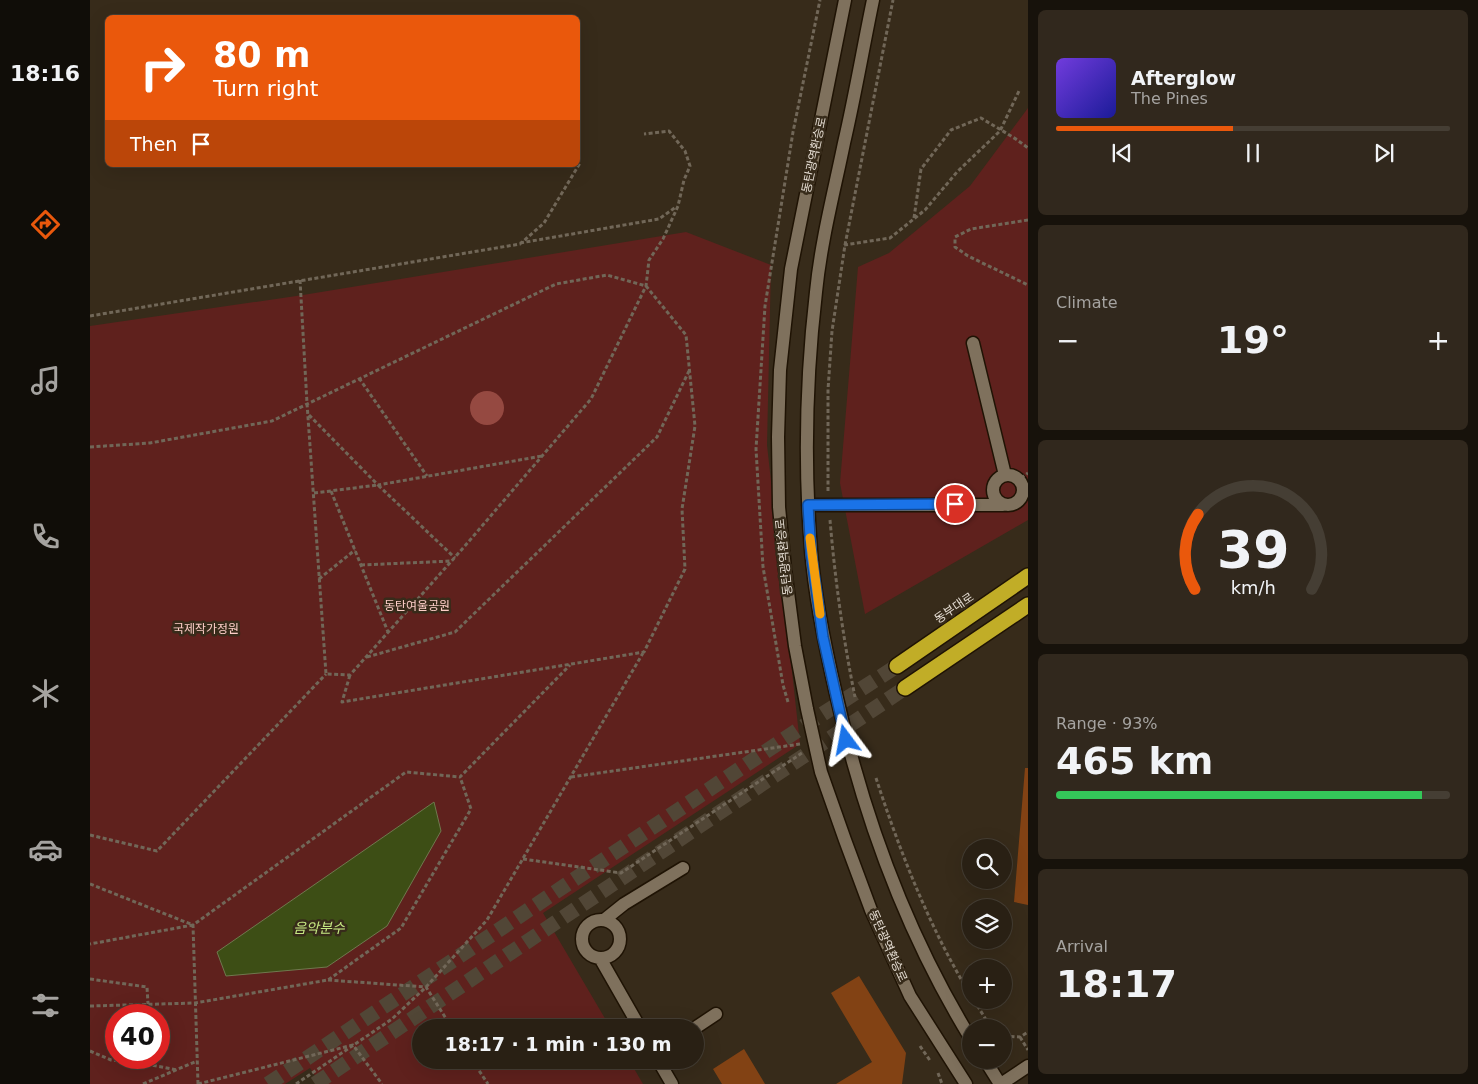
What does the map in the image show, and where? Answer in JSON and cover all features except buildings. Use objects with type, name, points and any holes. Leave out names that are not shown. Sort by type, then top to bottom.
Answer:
[{"type":"highway","points":[[962,621],[1028,567]]},
{"type":"highway","name":"동부대로","points":[[897,666],[1028,576]]},
{"type":"highway","points":[[905,688],[1028,605]]},
{"type":"street","name":"동탄광역환승로","points":[[845,0],[791,269],[780,370],[778,437],[779,507],[784,569],[795,646],[821,772],[868,901],[910,996],[966,1084]]},
{"type":"street","points":[[873,0],[816,288],[806,430],[811,553],[823,637],[846,740],[861,791],[900,900],[924,957],[962,1023]]},
{"type":"street","points":[[973,343],[1005,475]]},
{"type":"street","points":[[808,505],[829,505],[1003,505],[1013,505],[1021,498],[1024,488],[1024,476],[1005,475],[996,480],[992,489],[995,499],[1003,505]]},
{"type":"street","points":[[604,920],[624,904],[683,868]]},
{"type":"street","points":[[618,931],[624,904]]},
{"type":"street","points":[[598,920],[604,920],[615,926],[618,931],[620,937],[617,950],[606,957],[600,958],[588,953],[582,942],[582,936],[588,925],[598,920]]},
{"type":"street","points":[[600,958],[635,1019]]},
{"type":"street","points":[[704,1022],[716,1014]]},
{"type":"street","points":[[991,1069],[1001,1084],[1028,1066]]},
{"type":"street","points":[[663,1069],[672,1084]]},
{"type":"path","points":[[793,132],[820,0]]},
{"type":"path","points":[[856,700],[845,646],[836,582],[829,505],[828,390],[832,331],[845,245],[893,0]]},
{"type":"path","points":[[824,241],[845,245],[890,238],[924,210],[957,172],[1000,130],[1019,91]]},
{"type":"path","points":[[913,219],[921,169],[951,130],[981,118],[1011,135],[1028,148]]},
{"type":"path","points":[[644,134],[669,131],[685,151],[690,166],[684,180],[678,206],[663,239],[649,260],[646,286],[591,399],[350,675],[342,702],[644,652]]},
{"type":"path","points":[[520,244],[544,223],[578,167]]},
{"type":"path","points":[[90,316],[659,219],[678,206]]},
{"type":"path","points":[[1028,220],[971,229],[955,237],[956,247],[968,256],[1028,286]]},
{"type":"path","points":[[90,447],[150,443],[272,421],[556,284],[607,275],[646,286],[686,335],[695,426],[682,508],[685,569],[644,652],[487,920],[426,987],[392,1019],[296,1084]]},
{"type":"path","points":[[90,835],[157,850],[326,674],[300,280]]},
{"type":"path","points":[[365,658],[456,632],[657,437],[689,370]]},
{"type":"path","points":[[360,378],[427,476]]},
{"type":"path","points":[[308,415],[453,559]]},
{"type":"path","points":[[314,492],[378,485],[542,456]]},
{"type":"path","points":[[331,491],[388,632]]},
{"type":"path","points":[[320,579],[355,550]]},
{"type":"path","points":[[361,565],[453,559]]},
{"type":"path","points":[[460,777],[571,664]]},
{"type":"path","points":[[326,674],[350,675]]},
{"type":"path","points":[[571,777],[800,744]]},
{"type":"path","points":[[523,859],[621,873],[802,753]]},
{"type":"path","points":[[90,944],[193,925],[406,772],[460,777]]},
{"type":"path","points":[[328,980],[401,928],[471,808],[460,777]]},
{"type":"path","points":[[876,777],[915,882],[962,979]]},
{"type":"path","points":[[90,884],[193,925]]},
{"type":"path","points":[[193,925],[197,1084],[354,1045]]},
{"type":"path","points":[[90,979],[147,987],[148,1004],[195,1003],[328,980],[426,987]]},
{"type":"path","points":[[426,987],[446,1019]]},
{"type":"path","points":[[90,1006],[105,1005]]},
{"type":"path","points":[[1012,1036],[1020,1037],[1028,1032]]},
{"type":"path","points":[[1020,1037],[1028,1050]]},
{"type":"path","points":[[354,1045],[382,1084]]},
{"type":"path","points":[[90,1051],[111,1060],[141,1063],[177,1070]]},
{"type":"path","points":[[143,1084],[197,1061]]},
{"type":"path","points":[[478,1069],[488,1084]]},
{"type":"green space","points":[[1028,108],[1028,520],[865,614],[840,483],[858,267],[889,253],[970,186]]},
{"type":"green space","name":"동탄여울공원","points":[[686,232],[771,265],[767,445],[800,744],[543,913],[605,1019],[412,1019],[412,1069],[634,1069],[643,1084],[321,1084],[310,1068],[285,1084],[90,1084],[90,326],[303,295]]},
{"type":"shaded area","points":[[487,391],[499,396],[504,408],[499,420],[487,425],[475,420],[470,408],[475,396]]},
{"type":"water","name":"음악분수","points":[[434,802],[441,831],[387,926],[327,967],[226,976],[217,952]]},
{"type":"tunnel","points":[[268,1084],[804,726],[897,666]]},
{"type":"tunnel","points":[[315,1084],[905,688]]},
{"type":"slow traffic","points":[[810,538],[820,614]]},
{"type":"route","points":[[846,740],[823,637],[811,553],[808,505],[955,504]]},
{"type":"park label","name":"국제작가정원","points":[[206,629]]}]
